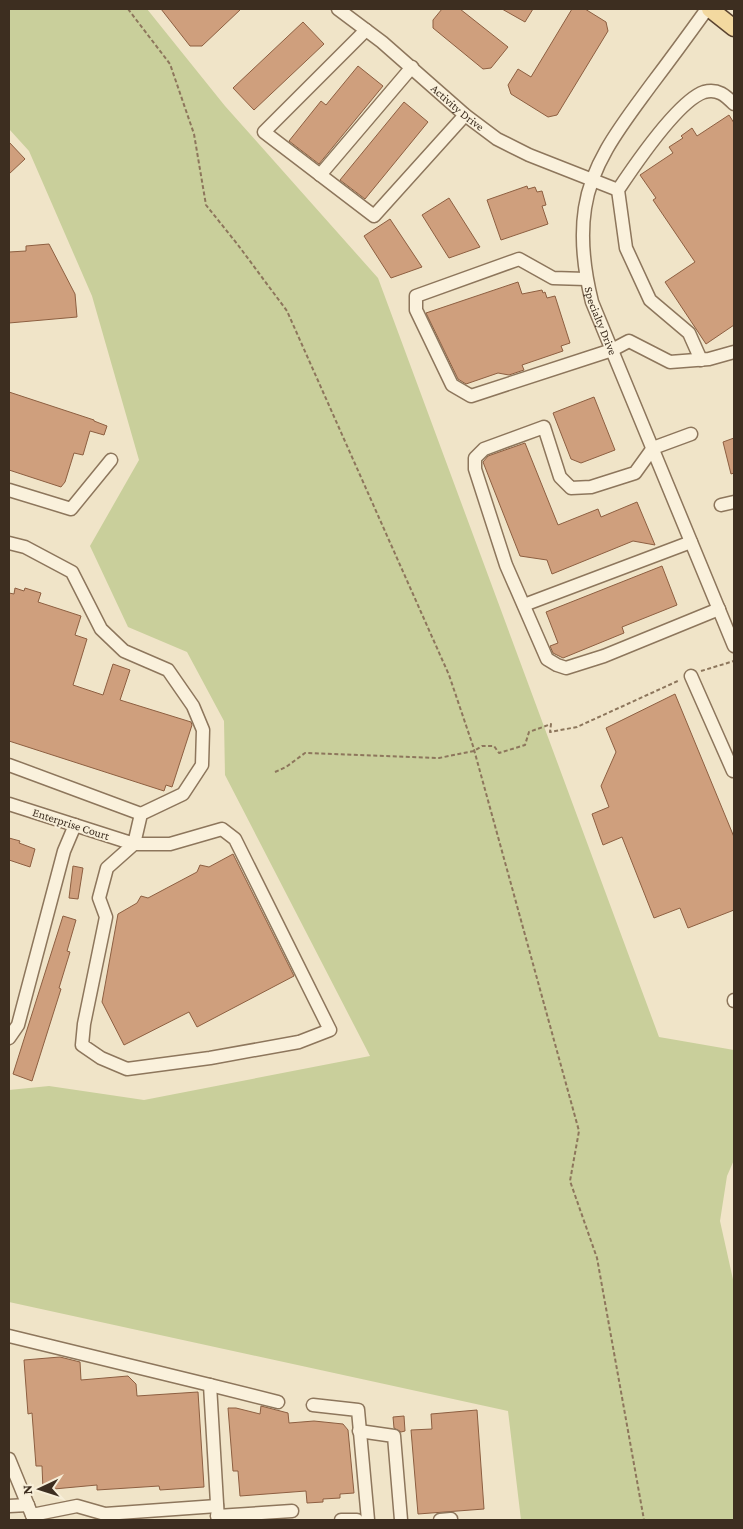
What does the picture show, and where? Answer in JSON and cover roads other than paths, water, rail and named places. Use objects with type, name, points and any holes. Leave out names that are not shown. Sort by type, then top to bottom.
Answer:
[{"type":"main road","points":[[708,9],[734,28]]},
{"type":"street","name":"Activity Drive","points":[[338,9],[412,67],[465,115],[497,139],[529,155],[618,190]]},
{"type":"street","name":"Specialty Drive","points":[[708,9],[616,134],[593,179],[585,207],[582,240],[586,279],[592,302],[734,646]]},
{"type":"street","points":[[366,30],[264,132],[374,216],[465,115]]},
{"type":"street","points":[[320,175],[412,67]]},
{"type":"street","points":[[700,360],[689,333],[650,300],[626,248],[618,190],[647,147],[690,99],[706,91],[723,93],[734,104]]},
{"type":"street","points":[[586,279],[553,278],[519,259],[416,296],[416,310],[452,385],[471,396],[612,350],[629,341],[670,362],[700,360],[734,352]]},
{"type":"street","points":[[691,434],[652,448],[635,473],[591,487],[571,488],[560,477],[544,427],[484,449],[475,458],[475,469],[506,565],[547,659],[557,665],[566,668],[604,656],[719,609]]},
{"type":"street","points":[[9,490],[72,509],[112,460]]},
{"type":"street","points":[[721,505],[734,502]]},
{"type":"street","points":[[524,605],[691,542]]},
{"type":"street","points":[[9,543],[25,547],[72,572],[101,629],[124,651],[168,670],[193,706],[203,730],[202,765],[183,794],[141,814],[9,765]]},
{"type":"street","points":[[691,676],[734,771]]},
{"type":"street","name":"Enterprise Court","points":[[9,804],[134,844],[170,844],[222,829],[236,839],[330,1030],[299,1042],[210,1058],[127,1069],[101,1058],[82,1045],[84,1024],[106,917],[99,898],[107,868],[134,844]]},
{"type":"street","points":[[134,844],[141,814]]},
{"type":"street","points":[[9,1038],[18,1025],[64,851],[75,825]]},
{"type":"street","points":[[9,1336],[278,1402]]},
{"type":"street","points":[[210,1386],[217,1514]]},
{"type":"street","points":[[314,1405],[358,1410],[368,1520]]},
{"type":"street","points":[[359,1431],[394,1436],[401,1520]]},
{"type":"street","points":[[10,1466],[31,1513]]},
{"type":"street","points":[[9,1506],[31,1513],[77,1506],[105,1514],[217,1514],[292,1511]]},
{"type":"street","points":[[341,1520],[357,1520]]}]
